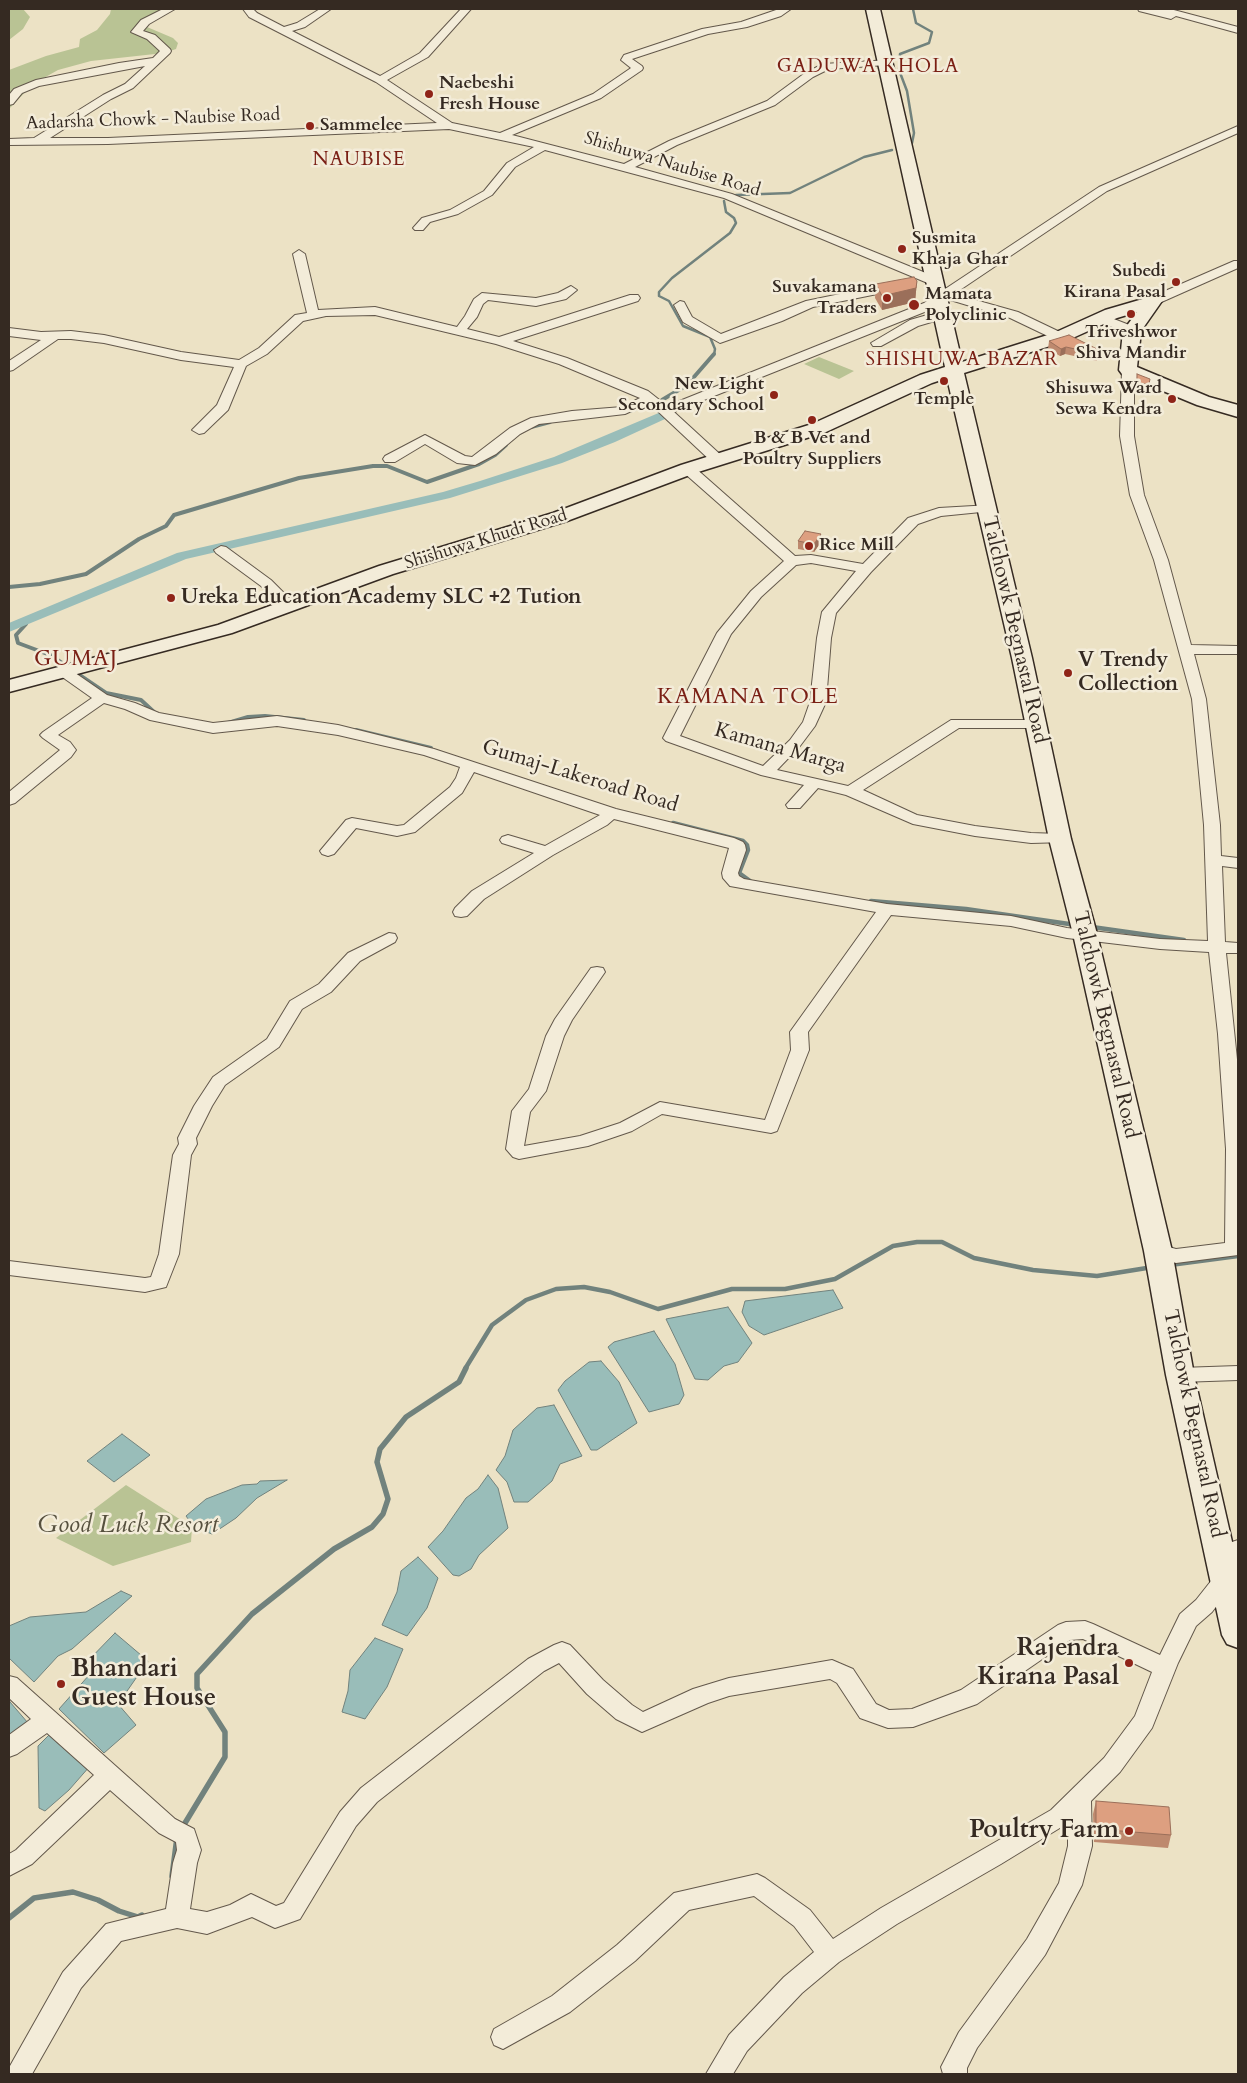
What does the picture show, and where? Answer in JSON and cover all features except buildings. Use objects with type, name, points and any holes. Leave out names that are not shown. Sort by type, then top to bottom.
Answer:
[{"type":"main road","name":"Talchowk Begnastal Road","points":[[873,9],[941,299],[986,508],[1022,658],[1060,839],[1085,934],[1160,1262],[1180,1375],[1238,1635]]},
{"type":"main road","name":"Shishuwa Khudi Road","points":[[9,686],[225,629],[386,570],[560,517],[628,494],[688,468],[819,428],[926,379],[1060,337],[1111,314],[1153,301]]},
{"type":"main road","points":[[1153,301],[1133,330],[1128,370],[1203,400],[1238,411]]},
{"type":"street","points":[[9,149],[46,138],[68,120],[106,97],[129,86],[166,51],[151,37],[136,32],[145,22],[170,9]]},
{"type":"street","points":[[248,9],[253,15],[380,80],[449,126]]},
{"type":"street","points":[[285,30],[305,23],[317,12],[326,9]]},
{"type":"street","points":[[380,80],[407,66],[430,50],[466,9]]},
{"type":"street","points":[[501,136],[583,103],[605,91],[638,68],[626,60],[628,57],[706,31],[743,25],[777,14],[786,9]]},
{"type":"street","points":[[1143,9],[1168,15],[1183,16],[1200,9]]},
{"type":"street","points":[[1160,9],[1238,30]]},
{"type":"street","points":[[394,58],[393,64],[407,66]]},
{"type":"street","points":[[9,102],[18,92],[36,83],[119,66],[156,61]]},
{"type":"street","points":[[627,167],[672,143],[771,103],[809,75],[827,66],[886,62]]},
{"type":"street","name":"Shishuwa Naubise Road","points":[[449,126],[544,146],[728,196],[941,299],[1014,315],[1060,337]]},
{"type":"street","name":"Aadarsha Chowk - Naubise Road","points":[[9,142],[137,140],[449,126]]},
{"type":"street","points":[[877,343],[914,323],[941,299],[1002,254],[1103,189],[1238,129]]},
{"type":"street","points":[[666,411],[875,328],[941,299],[1110,190],[1238,136]]},
{"type":"street","points":[[419,228],[426,220],[454,212],[488,193],[511,165],[544,146]]},
{"type":"street","points":[[299,254],[314,314]]},
{"type":"street","points":[[1153,301],[1238,264]]},
{"type":"street","points":[[458,332],[471,317],[478,302],[486,296],[536,302],[562,296],[571,290]]},
{"type":"street","points":[[500,342],[634,298]]},
{"type":"street","points":[[680,304],[687,319],[720,339],[810,304],[941,299]]},
{"type":"street","points":[[199,430],[223,407],[241,364],[263,351],[284,333],[295,319],[326,312],[375,311],[500,342],[563,360],[650,398],[718,460]]},
{"type":"street","points":[[1101,318],[1133,330]]},
{"type":"street","points":[[9,332],[54,336],[72,335],[104,339],[181,356],[241,364]]},
{"type":"street","points":[[9,367],[54,336]]},
{"type":"street","points":[[1128,370],[1127,436],[1137,495],[1162,560],[1199,699],[1212,825],[1216,942],[1233,1035],[1234,1249],[1176,1256],[1160,1262]]},
{"type":"street","points":[[390,459],[424,439],[462,460],[475,461],[491,451],[515,431],[536,420],[572,414],[599,414],[625,410],[650,398]]},
{"type":"street","points":[[688,468],[792,560],[811,560],[866,569]]},
{"type":"street","points":[[766,772],[810,723],[818,702],[824,638],[829,612],[866,569],[913,521],[939,512],[986,508]]},
{"type":"street","points":[[221,550],[266,584],[288,605]]},
{"type":"street","name":"Kamana Marga","points":[[792,560],[756,594],[724,633],[671,738],[766,772],[851,791],[956,723],[1035,723]]},
{"type":"street","points":[[1186,649],[1238,650]]},
{"type":"street","name":"Gumaj-Lakeroad Road","points":[[64,671],[102,698],[130,706],[155,717],[200,726],[229,727],[254,722],[277,721],[338,730],[429,752],[611,813],[733,842],[738,850],[730,873],[731,878],[736,882],[887,909],[1011,920],[1067,933],[1160,944],[1216,942],[1238,948]]},
{"type":"street","points":[[9,800],[66,754],[68,750],[65,745],[48,735],[102,698]]},
{"type":"street","points":[[328,850],[352,823],[397,831],[409,829],[456,790],[464,778],[468,765]]},
{"type":"street","points":[[794,805],[814,783]]},
{"type":"street","points":[[851,791],[913,819],[975,831],[1032,838],[1060,839]]},
{"type":"street","points":[[461,912],[478,895],[547,852],[601,822],[611,813]]},
{"type":"street","points":[[508,840],[547,852]]},
{"type":"street","points":[[1212,860],[1238,863]]},
{"type":"street","points":[[597,972],[564,1019],[555,1036],[537,1090],[521,1111],[515,1143],[515,1149],[519,1152],[582,1142],[626,1127],[660,1108],[771,1127],[800,1050],[799,1032],[887,909]]},
{"type":"street","points":[[9,1268],[144,1285],[158,1282],[169,1254],[182,1155],[188,1144],[187,1138],[203,1106],[220,1081],[273,1043],[296,1006],[325,988],[354,957],[389,938]]},
{"type":"street","points":[[1180,1375],[1238,1373]]},
{"type":"street","points":[[719,2074],[738,2043],[793,1986],[830,1954],[889,1916],[994,1857],[1059,1816],[1112,1766],[1144,1721],[1165,1668],[1188,1620],[1204,1606],[1226,1580],[1237,1564],[1234,1550],[1238,1548]]},
{"type":"street","points":[[19,2074],[72,1980],[114,1932],[177,1917],[207,1923],[237,1913],[252,1905],[275,1917],[292,1911],[348,1819],[369,1795],[536,1665],[562,1651],[595,1687],[624,1712],[642,1723],[701,1696],[728,1687],[832,1669],[845,1676],[868,1711],[888,1719],[913,1718],[968,1697],[1066,1631],[1085,1630],[1165,1668]]},
{"type":"street","points":[[9,1685],[176,1831],[189,1850],[185,1863],[177,1917]]},
{"type":"street","points":[[9,1747],[47,1720]]},
{"type":"street","points":[[9,1866],[24,1858],[110,1775]]},
{"type":"street","points":[[955,2074],[954,2067],[968,2040],[1036,1947],[1070,1885],[1080,1846],[1080,1797]]},
{"type":"street","points":[[503,2037],[561,2004],[626,1953],[682,1902],[757,1885],[802,1918],[830,1954]]},
{"type":"green space","points":[[9,9],[23,9],[30,17],[23,29],[9,40]]},
{"type":"green space","points":[[111,9],[164,9],[143,22],[147,27],[173,38],[178,43],[176,49],[164,53],[91,61],[58,70],[33,84],[9,109],[9,70],[46,56],[79,47],[80,39],[97,30],[110,14]]},
{"type":"green space","points":[[819,357],[854,371],[839,379],[804,364]]},
{"type":"green space","name":"Good Luck Resort","points":[[126,1485],[192,1527],[191,1542],[113,1566],[56,1538]]},
{"type":"water","points":[[833,1290],[843,1308],[764,1335],[749,1326],[742,1312],[745,1301]]},
{"type":"water","points":[[728,1307],[752,1343],[738,1362],[724,1366],[708,1380],[695,1379],[666,1319]]},
{"type":"water","points":[[654,1331],[675,1364],[684,1395],[679,1404],[649,1412],[608,1347],[614,1342]]},
{"type":"water","points":[[601,1361],[619,1382],[637,1423],[597,1450],[591,1450],[558,1390],[565,1381],[589,1362]]},
{"type":"water","points":[[554,1405],[582,1456],[560,1464],[552,1481],[528,1502],[514,1502],[507,1482],[496,1470],[505,1456],[513,1430],[537,1408]]},
{"type":"water","points":[[122,1434],[150,1455],[114,1482],[87,1461]]},
{"type":"water","points":[[488,1475],[498,1488],[508,1528],[479,1555],[471,1569],[459,1576],[453,1575],[428,1547],[443,1531],[466,1498],[478,1489]]},
{"type":"water","points":[[287,1480],[257,1498],[236,1518],[212,1534],[194,1527],[186,1516],[206,1499],[242,1485],[257,1484],[260,1481]]},
{"type":"water","points":[[418,1557],[438,1578],[427,1608],[407,1636],[382,1625],[397,1592],[401,1571]]},
{"type":"water","points":[[121,1591],[132,1596],[72,1649],[58,1656],[34,1682],[9,1658],[9,1626],[30,1617],[86,1612]]},
{"type":"water","points":[[115,1633],[148,1661],[118,1704],[136,1725],[104,1753],[59,1709],[90,1674],[82,1667]]},
{"type":"water","points":[[375,1638],[403,1649],[387,1687],[365,1719],[342,1712],[348,1691],[350,1670]]},
{"type":"water","points":[[9,1703],[28,1723],[9,1742]]},
{"type":"water","points":[[52,1732],[90,1766],[69,1790],[45,1811],[39,1808],[38,1746]]},
{"type":"waterway","points":[[912,143],[914,133],[907,91],[899,70],[900,54],[929,43],[932,32],[916,23],[913,9]]},
{"type":"waterway","name":"GADUWA KHOLA","points":[[736,195],[790,193],[864,157],[892,150]]},
{"type":"waterway","name":"GADUWA KHOLA","points":[[714,355],[715,349],[710,337],[683,326],[669,301],[659,296],[659,292],[672,278],[730,233],[736,223],[734,218],[726,212],[724,201]]},
{"type":"waterway","name":"GADUWA KHOLA","points":[[662,400],[687,385],[714,354]]},
{"type":"waterway","points":[[629,411],[649,405]]},
{"type":"waterway","points":[[9,628],[182,556],[446,495],[484,484],[558,460],[611,439],[661,416]]},
{"type":"waterway","points":[[531,427],[550,422]]},
{"type":"waterway","points":[[9,587],[40,584],[86,574],[139,539],[166,526],[174,515],[299,478],[373,466],[387,466],[427,482],[479,464],[495,455],[506,445]]},
{"type":"waterway","points":[[26,621],[26,624],[16,635],[18,643],[50,655],[65,665]]},
{"type":"waterway","points":[[75,672],[106,693],[141,700],[154,712]]},
{"type":"waterway","points":[[228,723],[248,717],[265,716],[304,720]]},
{"type":"waterway","points":[[356,730],[431,748]]},
{"type":"waterway","points":[[673,823],[743,841],[747,845],[748,850],[739,873],[750,881]]},
{"type":"waterway","points":[[871,901],[966,909],[1076,925]]},
{"type":"waterway","points":[[1092,927],[1184,940]]},
{"type":"waterway","points":[[465,1369],[492,1325],[526,1300],[556,1289],[584,1287],[610,1292],[658,1309],[732,1289],[785,1289],[835,1279],[893,1246],[917,1242],[942,1242],[974,1258],[1033,1270],[1097,1276],[1153,1267]]},
{"type":"waterway","points":[[1170,1265],[1238,1256]]},
{"type":"waterway","points":[[182,1828],[225,1757],[225,1732],[197,1688],[197,1674],[252,1614],[334,1549],[372,1527],[383,1514],[388,1499],[377,1462],[380,1449],[406,1417],[459,1382],[466,1368]]},
{"type":"waterway","points":[[172,1876],[177,1837]]},
{"type":"waterway","points":[[9,1918],[34,1898],[73,1892],[98,1900],[119,1911],[138,1917],[142,1915]]},
{"type":"place","name":"Naebeshi Fresh House","points":[[429,94]]},
{"type":"place","name":"Sammelee","points":[[310,126]]},
{"type":"place","name":"Susmita Khaja Ghar","points":[[902,249]]},
{"type":"place","name":"Subedi Kirana Pasal","points":[[1176,282]]},
{"type":"place","name":"Suvakamana Traders","points":[[887,298]]},
{"type":"place","name":"Mamata Polyclinic","points":[[914,305]]},
{"type":"place","name":"Triveshwor Shiva Mandir","points":[[1131,314]]},
{"type":"place","name":"Temple","points":[[944,381]]},
{"type":"place","name":"New Light Secondary School","points":[[774,395]]},
{"type":"place","name":"Shisuwa Ward Sewa Kendra","points":[[1172,399]]},
{"type":"place","name":"B & B Vet and Poultry Suppliers","points":[[812,420]]},
{"type":"place","name":"Rice Mill","points":[[809,546]]},
{"type":"place","name":"Ureka Education Academy SLC +2 Tution","points":[[171,598]]},
{"type":"place","name":"V Trendy Collection","points":[[1068,673]]},
{"type":"place","name":"Rajendra Kirana Pasal","points":[[1129,1663]]},
{"type":"place","name":"Bhandari Guest House","points":[[61,1684]]},
{"type":"place","name":"Poultry Farm","points":[[1129,1831]]},
{"type":"district","name":"GADUWA KHOLA","points":[[868,68]]},
{"type":"district","name":"NAUBISE","points":[[359,161]]},
{"type":"district","name":"SHISHUWA BAZAR","points":[[962,361]]},
{"type":"district","name":"GUMAJ","points":[[76,660]]},
{"type":"district","name":"KAMANA TOLE","points":[[748,698]]}]
